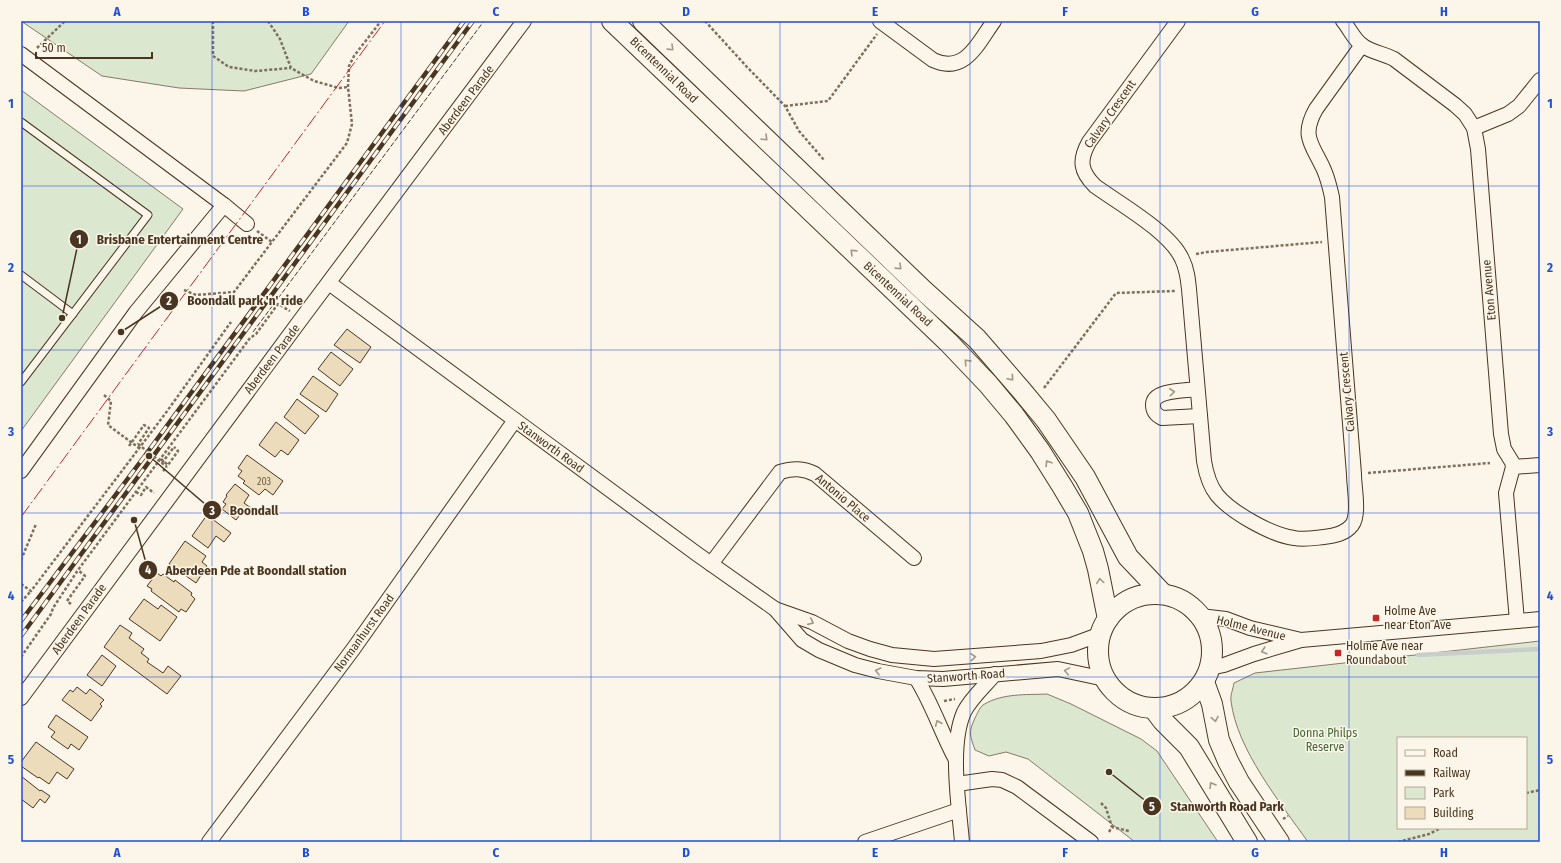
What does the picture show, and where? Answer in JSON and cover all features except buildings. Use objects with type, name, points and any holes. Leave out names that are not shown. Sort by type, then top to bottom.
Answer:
[{"type":"main road","name":"Bicentennial Road","points":[[612,21],[948,342],[988,384],[1010,410],[1040,451],[1078,513],[1098,569],[1104,626]]},
{"type":"main road","name":"Bicentennial Road","points":[[643,21],[924,291],[977,339],[1046,420],[1085,477],[1128,557],[1163,594]]},
{"type":"main road","points":[[1207,675],[1191,697],[1174,706],[1154,709],[1140,707],[1126,701],[1114,691],[1105,679],[1099,665],[1098,649],[1104,626],[1118,607],[1132,599],[1147,594],[1163,594],[1177,598],[1190,606],[1200,616],[1209,632],[1212,650],[1207,675],[1219,740],[1239,782],[1279,842]]},
{"type":"main road","points":[[1154,709],[1163,721],[1189,747],[1247,842]]},
{"type":"street","name":"Aberdeen Parade","points":[[21,698],[524,21]]},
{"type":"street","points":[[882,23],[933,60],[949,64],[958,63],[965,59],[994,21]]},
{"type":"street","name":"Calvary Crescent","points":[[1178,21],[1089,142],[1084,152],[1082,161],[1083,171],[1087,178],[1095,186],[1164,235],[1175,247],[1183,260],[1187,273],[1189,290],[1206,475],[1217,495],[1236,511],[1279,535],[1294,538],[1310,539],[1333,536],[1346,531],[1355,519],[1356,509],[1354,474],[1332,197],[1329,182],[1324,170],[1310,145],[1309,127],[1311,117],[1316,109],[1362,45]]},
{"type":"street","name":"Eton Avenue","points":[[1342,21],[1362,45],[1394,59],[1456,105],[1465,114],[1474,128],[1478,157],[1500,434],[1504,449],[1512,462],[1513,467]]},
{"type":"street","points":[[24,56],[224,205],[247,224]]},
{"type":"street","points":[[1474,128],[1508,114],[1519,106],[1540,80]]},
{"type":"street","points":[[21,471],[136,312],[224,205]]},
{"type":"street","name":"Stanworth Road","points":[[329,283],[711,564],[775,609],[802,640],[819,650],[855,665],[884,673],[916,678],[943,679],[1058,669],[1105,679]]},
{"type":"street","points":[[1198,390],[1164,393],[1158,395],[1155,398],[1153,407],[1157,415],[1162,418],[1200,416]]},
{"type":"street","name":"Normanhurst Road","points":[[209,842],[354,648],[515,420]]},
{"type":"street","points":[[1517,621],[1506,493],[1513,467],[1540,465]]},
{"type":"street","name":"Antonio Place","points":[[711,564],[780,472],[798,468],[816,474],[914,558]]},
{"type":"street","name":"Stanworth Road","points":[[775,609],[812,622],[848,641],[870,649],[892,655],[934,659],[964,658],[1041,651],[1071,645],[1104,626]]},
{"type":"street","name":"Holme Avenue","points":[[1200,616],[1226,619],[1250,628],[1301,640]]},
{"type":"street","name":"Holme Avenue","points":[[1207,675],[1224,665],[1301,640],[1540,619]]},
{"type":"street","points":[[962,842],[955,758],[964,713],[968,705],[995,674]]},
{"type":"street","points":[[916,678],[955,758]]},
{"type":"street","points":[[958,784],[992,779],[1002,780],[1017,787],[1091,842]]},
{"type":"street","points":[[865,842],[959,810]]},
{"type":"lane","points":[[21,122],[148,215],[21,382]]},
{"type":"lane","points":[[21,275],[73,314]]},
{"type":"path","points":[[24,56],[65,21]]},
{"type":"path","points":[[213,21],[213,56],[228,67],[255,71],[291,68],[314,81],[339,88],[348,87]]},
{"type":"path","points":[[268,21],[280,39],[291,68]]},
{"type":"path","points":[[184,290],[196,295],[234,292],[347,143],[352,124],[348,87],[349,66],[354,56],[381,21]]},
{"type":"path","points":[[705,21],[784,106],[799,131],[824,160]]},
{"type":"path","points":[[784,106],[828,101],[882,23]]},
{"type":"path","points":[[1183,260],[1207,252],[1335,241]]},
{"type":"path","points":[[1044,388],[1116,293],[1189,290]]},
{"type":"path","points":[[21,657],[51,614],[52,608],[78,570],[250,338],[256,334],[278,304],[302,318]]},
{"type":"path","points":[[21,602],[31,591],[139,448],[231,322]]},
{"type":"path","points":[[104,395],[111,401],[108,425],[139,448]]},
{"type":"path","points":[[129,446],[144,425],[149,428],[138,444],[167,467],[163,471]]},
{"type":"path","points":[[160,459],[168,465],[178,451],[174,447],[162,463]]},
{"type":"path","points":[[1354,474],[1490,463]]},
{"type":"path","points":[[136,492],[141,495],[146,487],[154,493]]},
{"type":"path","points":[[21,560],[36,524]]},
{"type":"path","points":[[71,604],[67,601],[85,576],[78,570]]},
{"type":"path","points":[[21,584],[31,591]]},
{"type":"path","points":[[1527,793],[1540,790]]},
{"type":"path","points":[[1101,803],[1106,808],[1112,827],[1109,832]]},
{"type":"path","points":[[1112,827],[1129,830]]},
{"type":"path","points":[[1398,842],[1429,834],[1438,829]]},
{"type":"green space","points":[[21,21],[349,21],[311,74],[244,91],[179,88],[102,76]]},
{"type":"green space","points":[[21,90],[183,209],[21,431]]},
{"type":"green space","name":"Donna Philps Reserve","points":[[1540,641],[1540,842],[1308,842],[1261,775],[1242,738],[1235,719],[1231,699],[1234,683],[1255,673]]},
{"type":"green space","points":[[1047,694],[1071,704],[1141,739],[1157,751],[1218,842],[1135,842],[1028,759],[1006,752],[989,756],[975,750],[971,737],[971,727],[983,705],[998,698]]},
{"type":"waterway","points":[[1418,655],[1540,649]]},
{"type":"railway","points":[[21,621],[144,457],[464,21]]},
{"type":"railway","points":[[21,636],[473,21]]},
{"type":"fence","points":[[253,332],[484,21]]},
{"type":"power","points":[[21,517],[385,21]]},
{"type":"place","name":"Brisbane Entertainment Centre","points":[[62,318]]},
{"type":"place","name":"Boondall park 'n' ride","points":[[121,332]]},
{"type":"place","name":"Boondall","points":[[149,456]]},
{"type":"place","name":"Aberdeen Pde at Boondall station","points":[[134,520]]},
{"type":"place","name":"Holme Ave near Eton Ave","points":[[1376,618]]},
{"type":"place","name":"Holme Ave near Roundabout","points":[[1338,653]]},
{"type":"place","name":"Stanworth Road Park","points":[[1109,772]]}]
